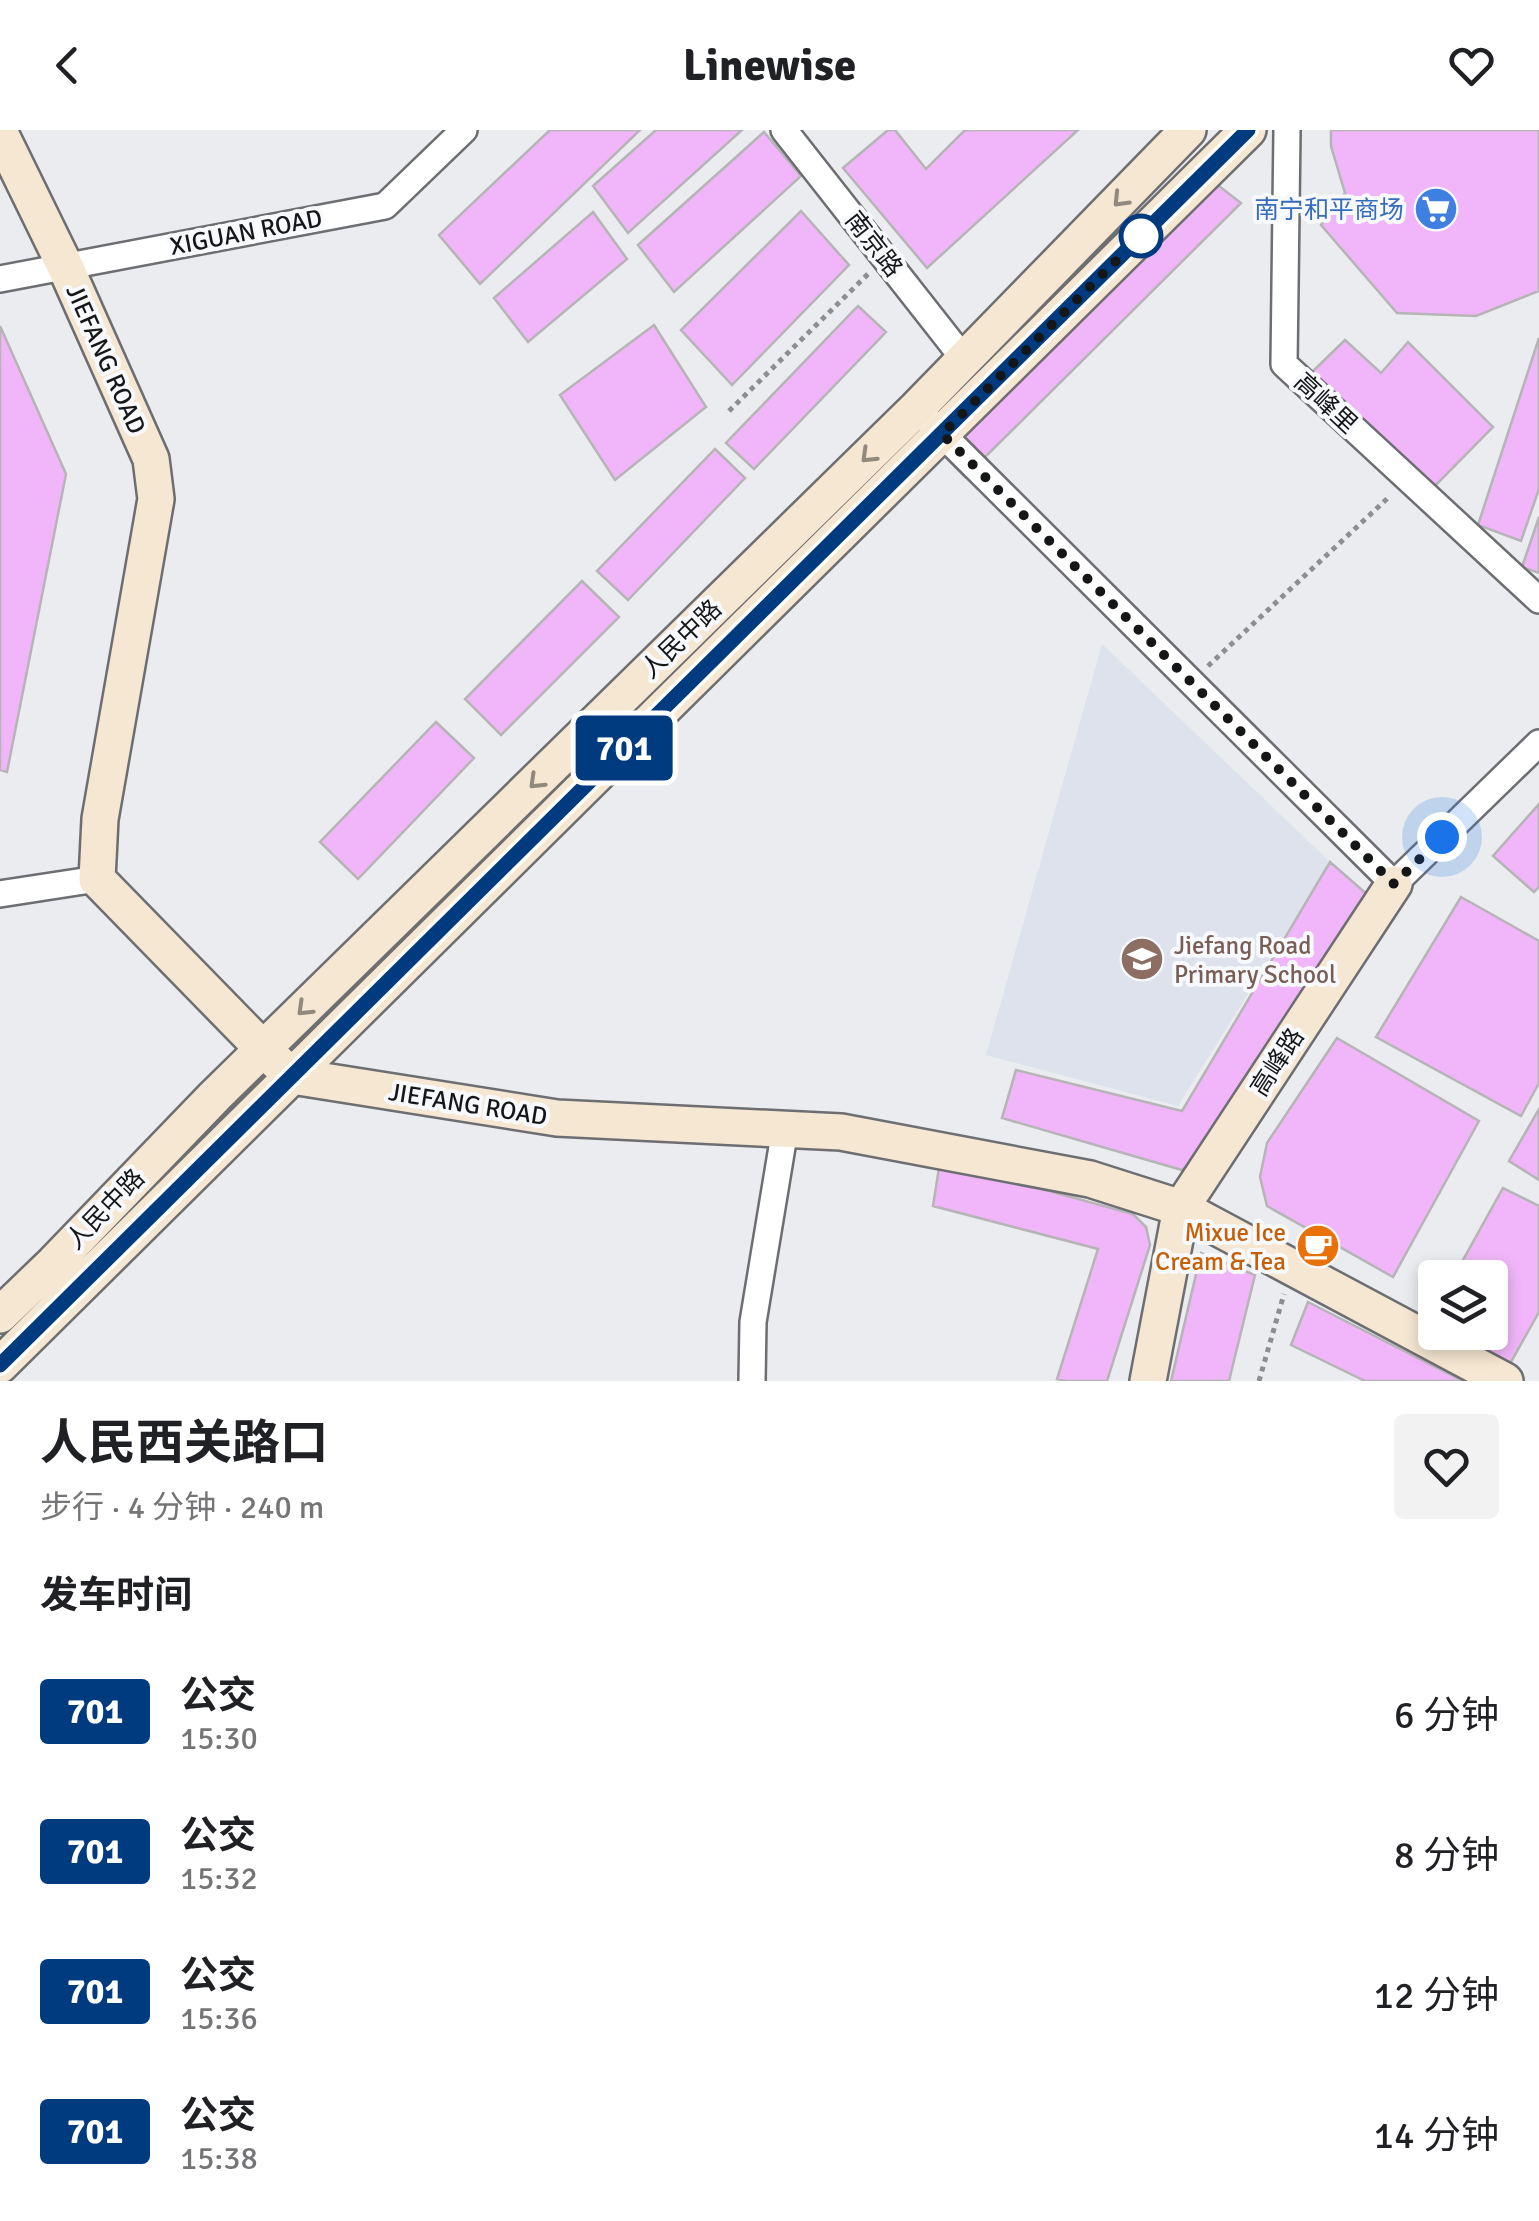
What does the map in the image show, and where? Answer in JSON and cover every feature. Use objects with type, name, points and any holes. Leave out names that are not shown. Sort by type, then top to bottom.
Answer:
[{"type":"main road","name":"人民中路","points":[[0,1315],[263,1049],[917,408],[1188,130]]},
{"type":"main road","name":"人民中路","points":[[0,1365],[1248,130]]},
{"type":"main road","name":"JIEFANG ROAD","points":[[0,133],[151,459],[156,499],[100,819],[97,879]]},
{"type":"main road","points":[[97,879],[292,1076]]},
{"type":"main road","name":"高峰路","points":[[1181,1208],[1394,884]]},
{"type":"main road","name":"JIEFANG ROAD","points":[[292,1076],[557,1118],[841,1132],[1090,1179],[1181,1208],[1505,1381]]},
{"type":"main road","points":[[1148,1381],[1181,1208]]},
{"type":"street","name":"XIGUAN ROAD","points":[[0,279],[386,206],[464,130]]},
{"type":"street","name":"南京路","points":[[784,130],[964,359]]},
{"type":"street","name":"高峰里","points":[[1287,130],[1284,364],[1539,600]]},
{"type":"street","points":[[917,408],[1394,884]]},
{"type":"street","name":"高峰路","points":[[1394,884],[1539,743]]},
{"type":"street","points":[[0,894],[97,879]]},
{"type":"street","points":[[752,1381],[753,1322],[785,1130]]},
{"type":"path","points":[[730,411],[884,258]]},
{"type":"path","points":[[1191,682],[1408,479]]},
{"type":"path","points":[[1259,1381],[1292,1267]]},
{"type":"shaded area","name":"Jiefang Road Primary School","points":[[1102,644],[1330,862],[1178,1106],[986,1055]]},
{"type":"building","points":[[550,130],[640,130],[480,284],[439,235]]},
{"type":"building","points":[[656,130],[742,130],[628,233],[593,186]]},
{"type":"building","points":[[888,130],[895,130],[926,169],[965,130],[1078,130],[927,268],[843,168]]},
{"type":"building","name":"南宁和平商场","points":[[1331,130],[1539,130],[1539,291],[1476,316],[1397,313],[1321,225],[1345,193],[1331,146]]},
{"type":"building","points":[[764,132],[801,176],[674,292],[638,245]]},
{"type":"building","points":[[1214,182],[1241,203],[965,477],[942,453]]},
{"type":"building","points":[[801,211],[849,265],[732,385],[681,330]]},
{"type":"building","points":[[593,212],[627,259],[528,342],[494,298]]},
{"type":"building","points":[[858,306],[886,332],[754,469],[726,443]]},
{"type":"building","points":[[654,325],[706,407],[615,480],[560,395]]},
{"type":"building","points":[[0,326],[66,474],[7,772],[0,770]]},
{"type":"building","points":[[1539,338],[1539,489],[1521,541],[1478,525]]},
{"type":"building","points":[[1345,340],[1381,373],[1408,342],[1493,427],[1432,489],[1312,372]]},
{"type":"building","points":[[715,449],[745,478],[628,600],[597,571]]},
{"type":"building","points":[[1539,517],[1539,573],[1522,567]]},
{"type":"building","points":[[582,581],[619,617],[501,735],[465,699]]},
{"type":"building","points":[[436,722],[474,758],[358,879],[320,842]]},
{"type":"building","points":[[1539,804],[1539,887],[1534,892],[1493,856]]},
{"type":"building","points":[[1330,862],[1369,896],[1202,1154],[1182,1170],[1002,1118],[1016,1070],[1182,1111]]},
{"type":"building","points":[[1461,897],[1539,941],[1539,1083],[1521,1116],[1376,1037]]},
{"type":"building","points":[[1337,1038],[1479,1121],[1393,1277],[1267,1206],[1260,1177],[1267,1143]]},
{"type":"building","points":[[1539,1109],[1539,1180],[1509,1161]]},
{"type":"building","points":[[940,1161],[1133,1214],[1146,1227],[1150,1245],[1107,1381],[1057,1379],[1098,1249],[933,1206]]},
{"type":"building","points":[[1503,1188],[1539,1206],[1539,1312],[1507,1369],[1471,1350],[1508,1350],[1508,1260],[1463,1260]]},
{"type":"building","points":[[1201,1253],[1255,1275],[1229,1381],[1171,1381]]},
{"type":"building","points":[[1308,1302],[1463,1381],[1365,1381],[1291,1345]]},
{"type":"bus line","name":"701","points":[[0,1365],[1248,130]]},
{"type":"place","name":"南宁和平商场","points":[[1436,209]]},
{"type":"place","name":"Jiefang Road Primary School","points":[[1142,959]]},
{"type":"place","name":"Mixue Ice Cream & Tea","points":[[1318,1246]]},
{"type":"route","points":[[1141,236],[942,434],[1394,884],[1442,837]]}]
